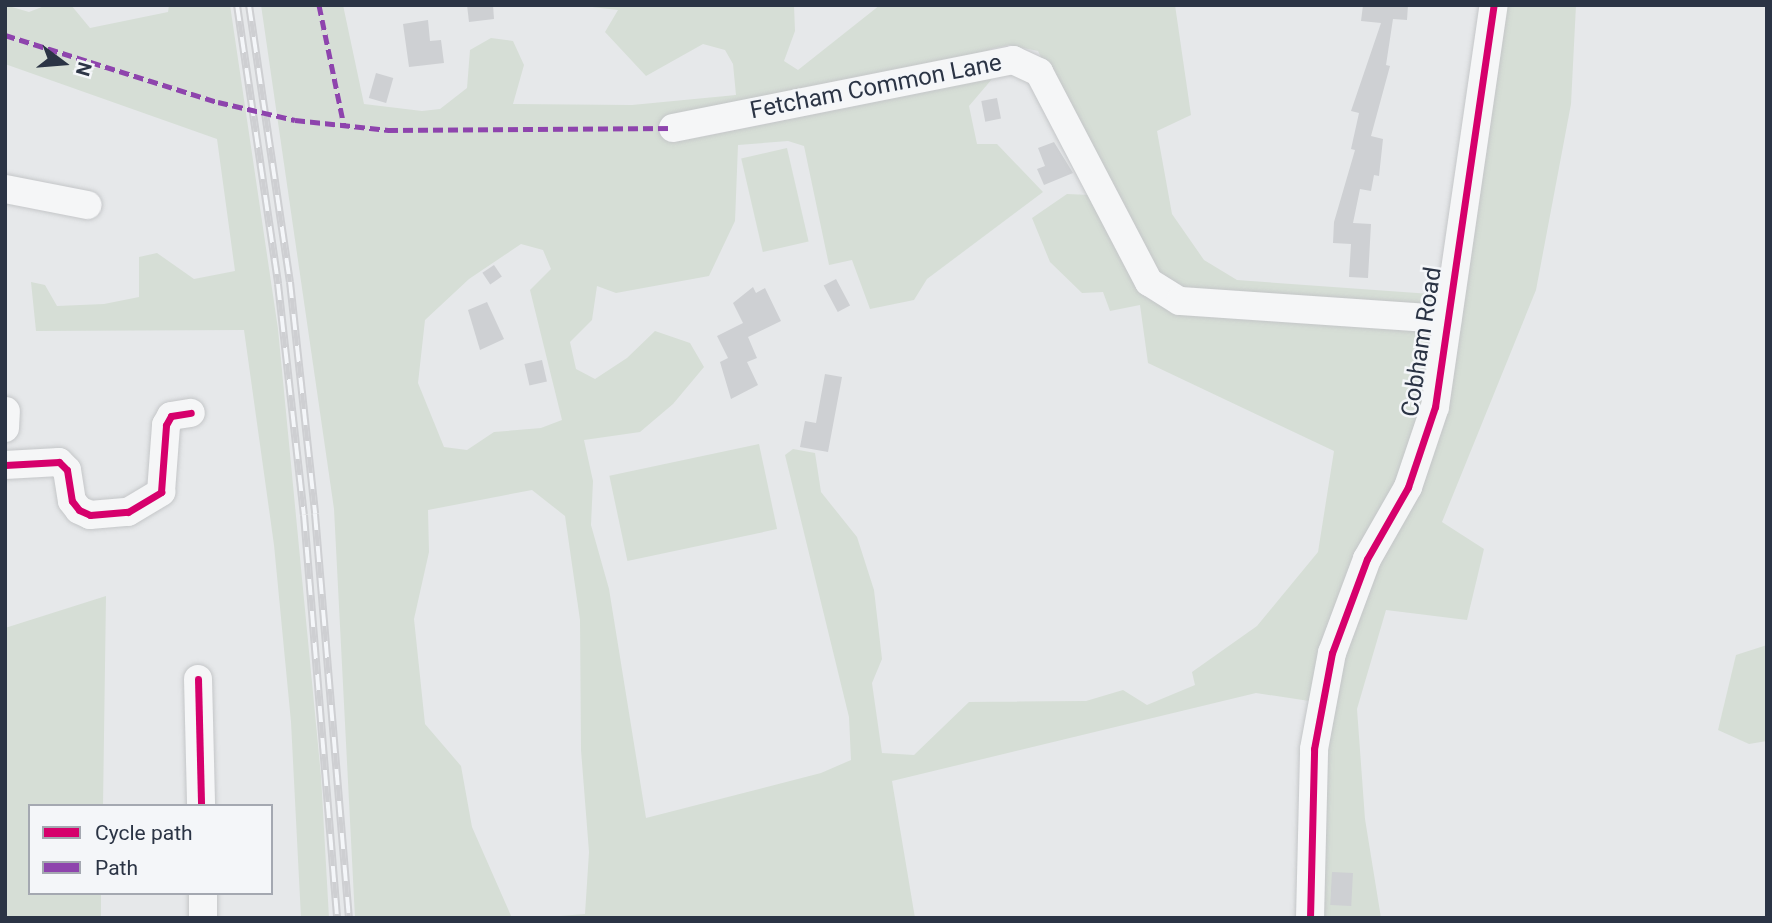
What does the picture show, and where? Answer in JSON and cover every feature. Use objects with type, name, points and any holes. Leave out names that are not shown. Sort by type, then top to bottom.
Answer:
[{"type":"street","name":"Cobham Road","points":[[1311,918],[1314,749],[1332,653],[1367,559],[1408,487],[1435,407],[1494,5]]},
{"type":"street","name":"Fetcham Common Lane","points":[[673,128],[1013,60],[1039,72],[1149,282],[1180,301],[1447,319]]},
{"type":"street","points":[[5,189],[87,205]]},
{"type":"street","points":[[5,465],[59,462],[67,470],[72,501],[79,510],[89,514],[128,512],[161,492],[166,425],[171,416],[191,412]]},
{"type":"street","points":[[198,679],[201,804]]},
{"type":"street","points":[[203,895],[203,918]]},
{"type":"shaded area","points":[[5,5],[29,12],[47,5],[71,5],[90,28],[168,12],[169,5],[230,5],[278,329],[321,776],[329,918],[301,918],[291,722],[274,545],[244,330],[36,331],[31,282],[45,285],[57,306],[104,304],[139,297],[139,257],[157,253],[194,279],[235,271],[217,139],[5,64]]},
{"type":"shaded area","points":[[261,5],[343,5],[364,104],[422,111],[440,109],[467,88],[470,50],[491,38],[513,41],[524,65],[513,104],[632,105],[736,95],[733,64],[725,50],[703,44],[646,76],[605,32],[618,10],[575,5],[794,5],[795,31],[784,61],[798,70],[880,5],[1175,5],[1191,115],[1157,131],[1172,214],[1204,260],[1237,280],[1459,296],[1500,5],[1576,5],[1571,104],[1536,290],[1442,522],[1484,549],[1467,620],[1386,610],[1357,709],[1365,819],[1381,918],[1324,918],[1329,704],[1256,693],[892,781],[915,918],[534,918],[585,914],[589,852],[581,750],[580,620],[565,516],[532,490],[428,510],[429,552],[414,619],[425,724],[461,766],[472,827],[512,918],[355,918],[334,509]],"holes":[[[1009,45],[1038,51],[1150,274],[1090,195],[1067,194],[1032,218],[1050,262],[1082,293],[1103,292],[1110,311],[1140,305],[1148,363],[1334,451],[1318,552],[1257,626],[1192,672],[1195,685],[1147,705],[1123,690],[1086,701],[969,702],[914,755],[882,753],[872,683],[882,659],[874,590],[857,537],[821,492],[815,453],[793,449],[785,455],[849,717],[851,760],[821,773],[646,818],[609,589],[591,525],[593,481],[584,440],[640,432],[673,404],[704,367],[690,343],[655,331],[627,358],[595,379],[576,369],[570,342],[592,320],[597,286],[616,293],[709,276],[735,221],[738,145],[788,141],[804,146],[829,265],[852,260],[870,309],[914,300],[927,279],[1043,192],[997,144],[977,144],[969,106],[992,79],[990,49]],[[521,244],[543,250],[551,269],[530,290],[562,420],[541,428],[494,432],[467,450],[444,447],[418,383],[425,320],[469,279]]]},
{"type":"shaded area","points":[[787,148],[809,242],[763,252],[741,159]]},
{"type":"shaded area","points":[[759,444],[777,529],[627,561],[609,476]]},
{"type":"shaded area","points":[[106,596],[103,804],[28,804],[28,895],[101,895],[101,918],[5,918],[5,628]]},
{"type":"shaded area","points":[[1767,645],[1767,741],[1749,744],[1718,730],[1736,655]]},
{"type":"building","points":[[467,5],[493,5],[494,19],[469,22]]},
{"type":"building","points":[[1363,5],[1408,5],[1407,20],[1393,19],[1386,65],[1390,66],[1371,136],[1383,139],[1379,176],[1374,175],[1371,191],[1360,189],[1353,223],[1371,224],[1368,278],[1349,277],[1351,244],[1333,243],[1334,222],[1355,150],[1351,149],[1359,113],[1351,111],[1381,23],[1361,21]]},
{"type":"building","points":[[428,20],[430,41],[441,40],[444,63],[409,67],[403,24]]},
{"type":"building","points":[[376,73],[393,78],[386,103],[369,98]]},
{"type":"building","points":[[997,98],[1001,119],[985,122],[981,101]]},
{"type":"building","points":[[1054,142],[1073,173],[1044,185],[1037,169],[1045,166],[1038,148]]},
{"type":"building","points":[[494,265],[502,277],[490,284],[482,273]]},
{"type":"building","points":[[836,279],[850,305],[838,312],[824,286]]},
{"type":"building","points":[[753,287],[756,293],[765,288],[781,321],[748,337],[757,358],[747,362],[758,385],[731,399],[720,362],[728,358],[717,336],[743,323],[733,303]]},
{"type":"building","points":[[487,302],[504,339],[480,350],[468,310]]},
{"type":"building","points":[[542,360],[547,381],[529,385],[524,364]]},
{"type":"building","points":[[825,374],[842,377],[828,452],[800,447],[805,421],[816,423]]},
{"type":"building","points":[[1332,872],[1353,873],[1351,906],[1330,905]]},
{"type":"railway","points":[[237,5],[278,284],[304,515],[337,918]]},
{"type":"railway","points":[[249,5],[290,282],[315,514],[349,918]]},
{"type":"marked path","points":[[319,5],[344,126]]},
{"type":"marked path","points":[[5,35],[218,102],[295,120],[388,130],[673,128]]},
{"type":"cycle path","points":[[1310,918],[1314,749],[1332,653],[1367,559],[1408,487],[1435,407],[1494,5]]},
{"type":"cycle path","points":[[5,465],[59,462],[67,470],[72,501],[79,510],[90,515],[128,512],[161,492],[166,425],[171,416],[191,413]]},
{"type":"cycle path","points":[[198,679],[201,804]]}]
